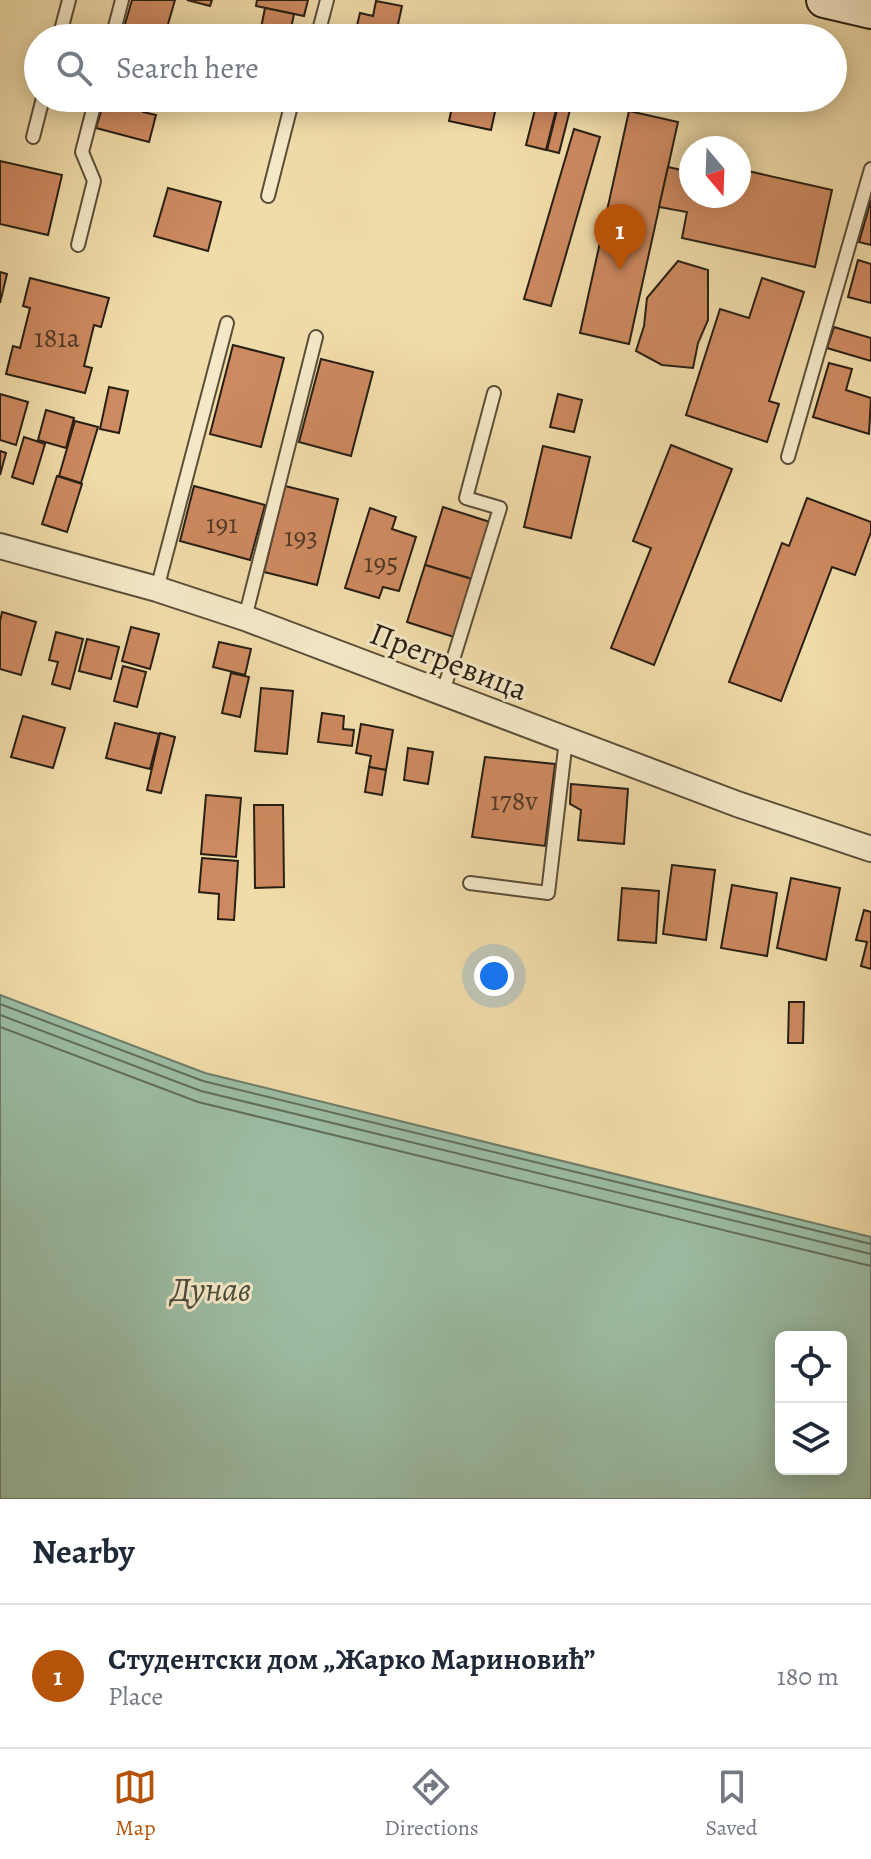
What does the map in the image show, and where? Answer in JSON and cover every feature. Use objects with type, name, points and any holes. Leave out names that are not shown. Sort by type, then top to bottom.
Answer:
[{"type":"main road","points":[[824,0],[871,11]]},
{"type":"street","name":"Прегревица","points":[[0,546],[157,589],[245,618],[737,804],[871,849]]},
{"type":"lane","points":[[63,24],[69,0]]},
{"type":"lane","points":[[116,24],[122,0]]},
{"type":"lane","points":[[321,24],[327,0]]},
{"type":"lane","points":[[33,137],[39,112]]},
{"type":"lane","points":[[78,245],[94,181],[82,152],[92,112]]},
{"type":"lane","points":[[268,196],[289,112]]},
{"type":"lane","points":[[788,457],[871,169]]},
{"type":"lane","points":[[157,589],[227,323]]},
{"type":"lane","points":[[245,618],[316,337]]},
{"type":"lane","points":[[443,692],[500,508],[466,498],[494,393]]},
{"type":"lane","points":[[470,883],[548,893],[566,740]]},
{"type":"water","name":"Дунав","points":[[0,995],[205,1073],[871,1237],[871,1499],[0,1499]]},
{"type":"building","points":[[132,0],[175,0],[168,24],[125,24]]},
{"type":"building","points":[[187,0],[212,0],[210,6]]},
{"type":"building","points":[[257,0],[308,0],[304,16],[256,6]]},
{"type":"building","points":[[376,1],[402,6],[398,24],[357,24],[360,13],[373,16]]},
{"type":"building","points":[[265,8],[294,14],[292,24],[262,24]]},
{"type":"building","points":[[101,112],[156,115],[149,142],[96,128]]},
{"type":"building","points":[[451,112],[495,112],[491,130],[449,121]]},
{"type":"building","points":[[534,112],[556,112],[546,150],[526,145]]},
{"type":"building","points":[[556,112],[569,112],[559,153],[547,150]]},
{"type":"building","points":[[629,112],[678,122],[629,344],[580,333]]},
{"type":"building","points":[[574,129],[600,137],[551,306],[524,299]]},
{"type":"building","points":[[0,161],[62,175],[48,235],[0,224]]},
{"type":"building","points":[[668,167],[679,169],[679,208],[751,208],[751,172],[832,190],[815,267],[682,238],[687,212],[659,207]]},
{"type":"building","points":[[168,188],[221,202],[208,251],[154,236]]},
{"type":"building","points":[[871,200],[871,245],[859,242]]},
{"type":"building","points":[[858,260],[871,264],[871,303],[848,297]]},
{"type":"building","points":[[678,261],[708,270],[708,320],[698,343],[693,368],[662,365],[636,351],[644,326],[647,298]]},
{"type":"building","points":[[0,272],[7,274],[0,303]]},
{"type":"building","points":[[30,278],[109,298],[101,327],[94,325],[84,366],[92,368],[85,393],[6,374],[13,346],[20,348],[30,308],[23,306]]},
{"type":"building","points":[[762,278],[804,292],[769,401],[779,404],[767,442],[686,415],[720,309],[749,318]]},
{"type":"building","points":[[834,327],[871,338],[871,361],[827,348]]},
{"type":"building","points":[[233,345],[284,358],[261,447],[210,434]]},
{"type":"building","points":[[321,359],[373,372],[351,456],[299,442]]},
{"type":"building","points":[[829,363],[852,369],[846,390],[871,398],[869,434],[813,417]]},
{"type":"building","points":[[109,387],[128,391],[119,433],[100,429]]},
{"type":"building","points":[[0,394],[28,402],[16,445],[0,440]]},
{"type":"building","points":[[558,394],[582,400],[574,432],[550,427]]},
{"type":"building","points":[[46,410],[74,418],[66,448],[38,440]]},
{"type":"building","points":[[75,421],[98,427],[81,483],[59,476]]},
{"type":"building","points":[[24,437],[45,444],[33,484],[12,477]]},
{"type":"building","points":[[671,445],[732,469],[654,665],[611,648],[651,548],[633,541]]},
{"type":"building","points":[[543,446],[590,457],[571,538],[524,527]]},
{"type":"building","points":[[0,451],[6,453],[0,475]]},
{"type":"building","points":[[57,476],[82,484],[67,532],[42,524]]},
{"type":"building","points":[[194,486],[265,505],[250,560],[180,541]]},
{"type":"building","points":[[285,486],[338,499],[317,585],[264,572]]},
{"type":"building","points":[[807,498],[871,522],[871,532],[855,575],[832,567],[781,701],[729,682],[782,543],[789,546]]},
{"type":"building","points":[[443,507],[490,522],[472,579],[425,565]]},
{"type":"building","points":[[370,508],[396,517],[392,529],[416,537],[399,591],[383,587],[379,598],[345,588]]},
{"type":"building","points":[[425,565],[472,579],[454,637],[407,622]]},
{"type":"building","points":[[2,612],[36,622],[21,675],[0,669]]},
{"type":"building","points":[[131,627],[159,634],[150,669],[122,661]]},
{"type":"building","points":[[56,632],[83,639],[70,689],[52,684],[58,662],[49,660]]},
{"type":"building","points":[[87,639],[119,647],[111,679],[79,671]]},
{"type":"building","points":[[219,642],[251,649],[245,675],[213,667]]},
{"type":"building","points":[[123,666],[146,672],[137,707],[114,701]]},
{"type":"building","points":[[231,673],[249,677],[240,717],[222,713]]},
{"type":"building","points":[[261,688],[293,691],[287,754],[255,751]]},
{"type":"building","points":[[322,713],[344,716],[343,729],[354,730],[352,746],[318,742]]},
{"type":"building","points":[[23,716],[65,728],[53,768],[11,757]]},
{"type":"building","points":[[115,723],[159,734],[150,769],[106,758]]},
{"type":"building","points":[[361,724],[393,730],[386,770],[369,767],[371,756],[356,753]]},
{"type":"building","points":[[160,733],[175,737],[161,793],[147,790]]},
{"type":"building","points":[[408,748],[433,752],[428,784],[404,780]]},
{"type":"building","points":[[485,757],[555,764],[545,846],[472,837]]},
{"type":"building","points":[[369,767],[386,770],[382,795],[365,792]]},
{"type":"building","points":[[571,784],[628,789],[624,844],[578,840],[581,810],[570,804]]},
{"type":"building","points":[[206,795],[241,798],[236,857],[201,854]]},
{"type":"building","points":[[254,805],[283,805],[284,887],[255,888]]},
{"type":"building","points":[[202,858],[238,861],[234,920],[218,919],[219,894],[199,892]]},
{"type":"building","points":[[672,865],[715,870],[706,940],[663,934]]},
{"type":"building","points":[[791,878],[840,888],[826,960],[777,948]]},
{"type":"building","points":[[732,885],[777,893],[767,956],[721,948]]},
{"type":"building","points":[[622,888],[659,891],[656,943],[618,940]]},
{"type":"building","points":[[864,910],[871,912],[871,969],[861,966],[867,942],[856,940]]},
{"type":"building","points":[[789,1002],[804,1002],[803,1043],[788,1043]]},
{"type":"place","name":"Студентски дом „Жарко Мариновић”","points":[[620,270]]}]
